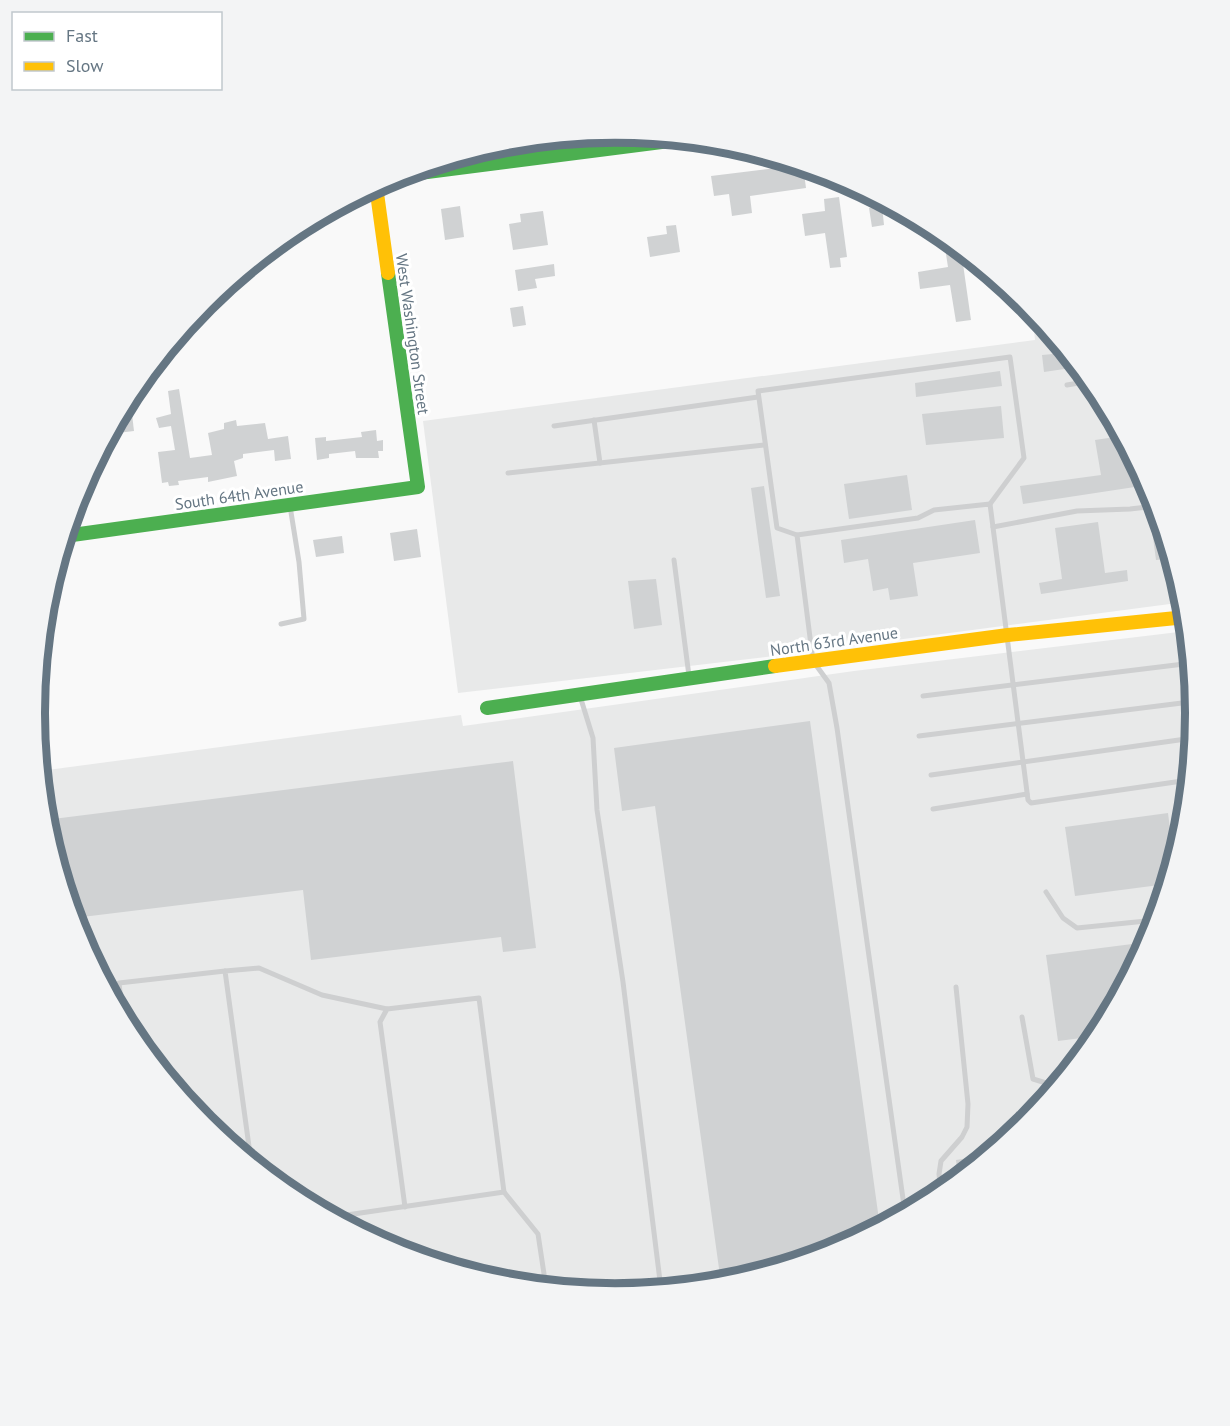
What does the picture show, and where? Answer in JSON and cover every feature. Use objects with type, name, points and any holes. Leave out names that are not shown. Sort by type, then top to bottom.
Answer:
[{"type":"street","points":[[441,170],[646,144]]},
{"type":"street","name":"West Washington Street","points":[[377,195],[418,487]]},
{"type":"street","name":"South 64th Avenue","points":[[73,535],[418,487]]},
{"type":"street","name":"North 63rd Avenue","points":[[487,708],[1008,635],[1177,618]]},
{"type":"lane","points":[[990,504],[934,510],[918,518],[797,535],[777,528],[758,392],[1010,357],[1024,458],[990,504],[1031,803],[1181,781]]},
{"type":"lane","points":[[1067,385],[1079,383]]},
{"type":"lane","points":[[554,426],[758,397]]},
{"type":"lane","points":[[594,420],[600,463]]},
{"type":"lane","points":[[508,473],[765,445]]},
{"type":"lane","points":[[281,624],[304,619],[299,562],[290,505]]},
{"type":"lane","points":[[993,527],[1077,512],[1146,507]]},
{"type":"lane","points":[[797,535],[813,661],[829,684],[837,728],[904,1205]]},
{"type":"lane","points":[[674,560],[689,678]]},
{"type":"lane","points":[[923,696],[1183,664]]},
{"type":"lane","points":[[579,694],[593,738],[597,810],[623,982],[660,1281]]},
{"type":"lane","points":[[919,735],[1185,703]]},
{"type":"lane","points":[[932,776],[1184,739]]},
{"type":"lane","points":[[933,809],[1028,794]]},
{"type":"lane","points":[[1046,892],[1063,918],[1077,928],[1146,921]]},
{"type":"lane","points":[[121,997],[119,983],[259,968],[322,995],[387,1009],[479,998],[504,1192],[538,1234],[545,1278]]},
{"type":"lane","points":[[225,971],[250,1150]]},
{"type":"lane","points":[[940,1181],[941,1161],[962,1137],[967,1127],[968,1104],[956,987]]},
{"type":"lane","points":[[387,1009],[380,1022],[405,1206]]},
{"type":"lane","points":[[1022,1017],[1033,1079],[1048,1084]]},
{"type":"lane","points":[[346,1215],[504,1192]]},
{"type":"shaded area","points":[[1034,326],[1067,366],[1109,428],[1142,495],[1166,565],[1174,603],[774,656],[458,693],[423,421],[1035,340]]},
{"type":"shaded area","points":[[1179,632],[1185,713],[1184,750],[1174,824],[1166,861],[1142,931],[1109,998],[1067,1060],[1018,1116],[962,1165],[900,1207],[833,1240],[763,1264],[726,1272],[652,1282],[615,1283],[578,1282],[504,1272],[467,1264],[397,1240],[330,1207],[298,1187],[239,1142],[212,1116],[186,1089],[141,1030],[121,998],[88,931],[64,861],[56,824],[48,770],[461,715],[463,726],[854,671]]},
{"type":"building","points":[[780,167],[804,175],[806,188],[750,196],[752,213],[732,216],[729,194],[714,196],[711,176]]},
{"type":"building","points":[[839,197],[847,257],[840,258],[841,267],[830,268],[825,233],[805,236],[802,214],[825,211],[824,199]]},
{"type":"building","points":[[460,206],[464,237],[445,240],[441,209]]},
{"type":"building","points":[[876,207],[882,210],[884,225],[872,227],[869,208]]},
{"type":"building","points":[[543,211],[548,245],[513,250],[509,224],[521,222],[520,214]]},
{"type":"building","points":[[676,225],[680,252],[650,257],[647,237],[667,234],[666,226]]},
{"type":"building","points":[[945,249],[963,262],[971,320],[956,322],[950,285],[920,289],[918,272],[948,267]]},
{"type":"building","points":[[554,264],[555,276],[535,279],[537,288],[518,291],[515,270]]},
{"type":"building","points":[[523,306],[526,325],[513,327],[510,308]]},
{"type":"building","points":[[1052,347],[1069,368],[1044,372],[1042,355],[1053,354]]},
{"type":"building","points":[[1000,371],[1002,386],[916,397],[915,383]]},
{"type":"building","points":[[179,389],[190,458],[212,455],[208,433],[224,429],[224,423],[236,420],[237,426],[265,423],[268,439],[288,436],[291,459],[275,461],[274,450],[243,454],[243,458],[234,461],[237,476],[208,482],[208,477],[178,481],[179,485],[169,486],[168,482],[162,483],[158,452],[175,450],[171,426],[159,428],[156,418],[171,414],[168,391]]},
{"type":"building","points":[[1001,406],[1004,438],[926,445],[922,414]]},
{"type":"building","points":[[132,411],[134,431],[118,433]]},
{"type":"building","points":[[376,430],[377,441],[383,440],[383,451],[378,451],[379,458],[356,458],[355,451],[329,454],[329,458],[317,460],[315,438],[326,437],[326,441],[362,437],[361,432]]},
{"type":"building","points":[[1114,437],[1138,487],[1023,504],[1020,486],[1101,475],[1095,440]]},
{"type":"building","points":[[907,475],[912,510],[849,519],[844,484]]},
{"type":"building","points":[[764,486],[780,596],[766,598],[751,488]]},
{"type":"building","points":[[975,520],[980,553],[913,563],[918,596],[890,600],[888,588],[873,591],[868,559],[844,563],[841,540]]},
{"type":"building","points":[[1098,522],[1105,573],[1127,570],[1128,581],[1041,594],[1039,583],[1062,579],[1055,528]]},
{"type":"building","points":[[417,529],[421,557],[394,561],[390,533]]},
{"type":"building","points":[[1152,530],[1155,530],[1164,559],[1156,560]]},
{"type":"building","points":[[342,536],[344,553],[316,557],[313,540]]},
{"type":"building","points":[[656,579],[662,625],[634,629],[628,581]]},
{"type":"building","points":[[810,721],[879,1218],[833,1240],[798,1253],[763,1264],[720,1273],[655,806],[622,811],[614,748]]},
{"type":"building","points":[[513,761],[536,948],[503,952],[501,937],[311,960],[303,890],[83,917],[64,861],[55,819]]},
{"type":"building","points":[[1168,813],[1171,837],[1158,885],[1075,896],[1065,827]]},
{"type":"building","points":[[1136,944],[1109,998],[1083,1038],[1058,1041],[1046,955]]},
{"type":"building","points":[[971,1158],[957,1169],[956,1160]]},
{"type":"traffic: fast","points":[[441,170],[647,144]]},
{"type":"traffic: fast","points":[[73,535],[418,487],[388,273]]},
{"type":"traffic: fast","points":[[487,708],[775,666]]},
{"type":"traffic: slow","points":[[377,195],[388,273]]},
{"type":"traffic: slow","points":[[775,666],[1008,635],[1177,618]]}]
